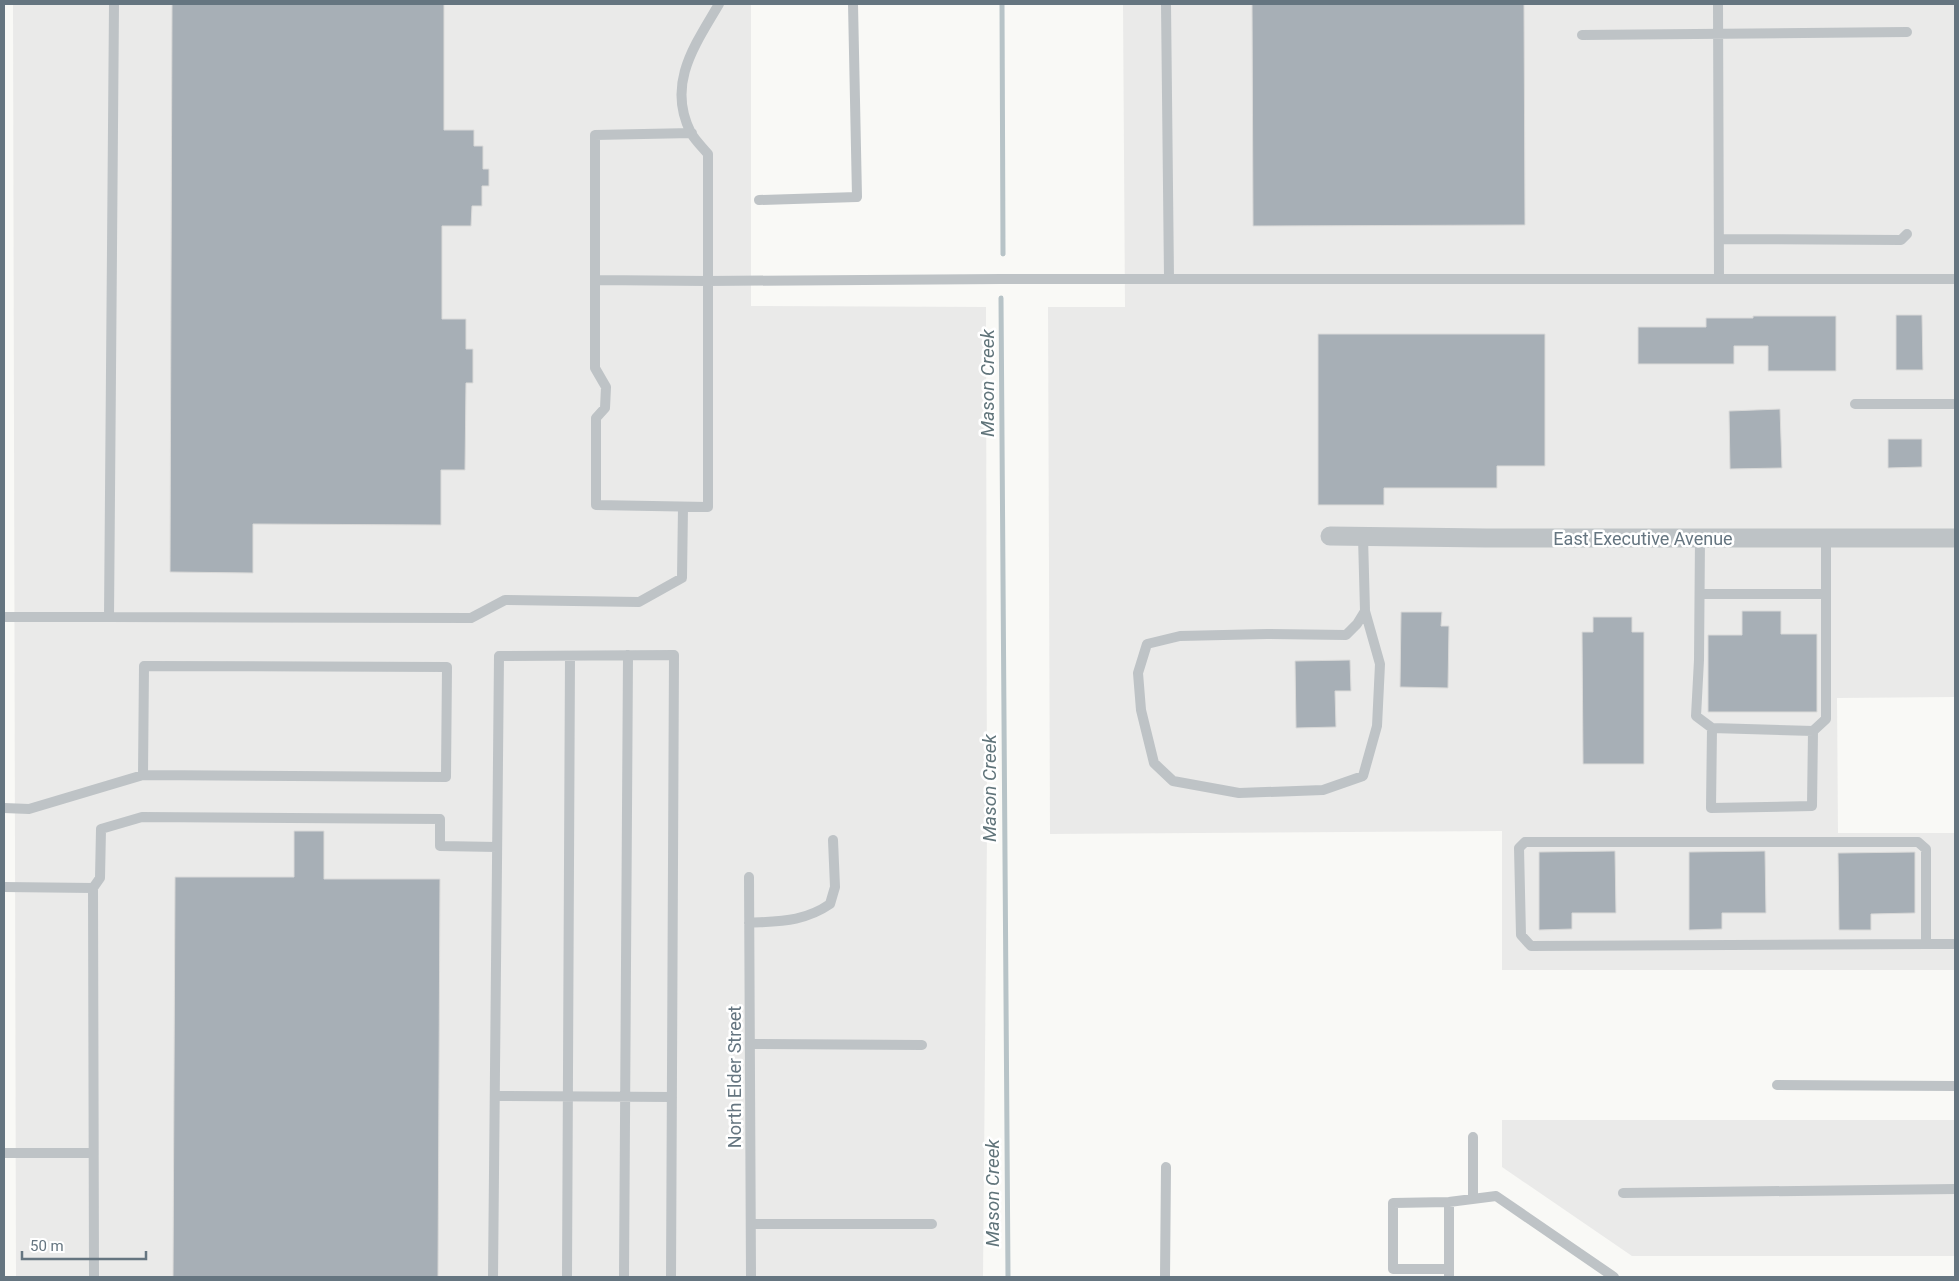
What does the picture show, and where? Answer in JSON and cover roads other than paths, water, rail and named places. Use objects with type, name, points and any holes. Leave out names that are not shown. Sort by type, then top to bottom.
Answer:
[{"type":"street","name":"East Executive Avenue","points":[[1330,536],[1955,538]]},
{"type":"lane","points":[[109,617],[114,4]]},
{"type":"lane","points":[[692,133],[595,135],[595,368],[606,387],[605,408],[596,418],[596,505],[708,506],[708,154],[692,133],[681,104],[684,72],[699,38],[719,4]]},
{"type":"lane","points":[[759,200],[857,198],[853,4]]},
{"type":"lane","points":[[1166,4],[1169,278]]},
{"type":"lane","points":[[1718,4],[1719,278]]},
{"type":"lane","points":[[1582,35],[1906,32]]},
{"type":"lane","points":[[1719,239],[1901,240],[1906,234]]},
{"type":"lane","points":[[595,280],[1169,278],[1955,279]]},
{"type":"lane","points":[[1855,404],[1955,404]]},
{"type":"lane","points":[[4,617],[470,618],[505,600],[639,602],[682,578],[683,506]]},
{"type":"lane","points":[[1364,536],[1365,612],[1380,664],[1377,726],[1363,776],[1323,790],[1239,793],[1173,781],[1154,763],[1142,710],[1138,673],[1147,644],[1180,636],[1346,635],[1365,612]]},
{"type":"lane","points":[[1700,538],[1696,716],[1712,728],[1813,731],[1826,719],[1826,538]]},
{"type":"lane","points":[[1700,594],[1826,594]]},
{"type":"lane","points":[[624,1277],[628,655]]},
{"type":"lane","points":[[493,1277],[498,656],[674,655],[672,1277]]},
{"type":"lane","points":[[567,1277],[570,656]]},
{"type":"lane","points":[[4,808],[28,809],[144,775],[446,777],[447,667],[144,666],[144,775]]},
{"type":"lane","points":[[1712,728],[1711,808],[1812,806],[1813,731]]},
{"type":"lane","points":[[94,1277],[93,888],[100,878],[101,828],[142,817],[440,819],[440,846],[497,847]]},
{"type":"lane","points":[[749,923],[800,919],[820,911],[830,904],[835,887],[833,840]]},
{"type":"lane","points":[[1926,944],[1926,849],[1918,842],[1525,842],[1519,848],[1521,935],[1531,946],[1955,944]]},
{"type":"lane","name":"North Elder Street","points":[[749,877],[751,1277]]},
{"type":"lane","points":[[4,887],[93,888]]},
{"type":"lane","points":[[750,1044],[922,1045]]},
{"type":"lane","points":[[1777,1085],[1955,1086]]},
{"type":"lane","points":[[495,1096],[672,1097]]},
{"type":"lane","points":[[1473,1136],[1473,1199]]},
{"type":"lane","points":[[4,1154],[93,1153]]},
{"type":"lane","points":[[1165,1277],[1166,1167]]},
{"type":"lane","points":[[1623,1193],[1955,1189]]},
{"type":"lane","points":[[1449,1202],[1449,1273],[1393,1269],[1393,1203],[1449,1202],[1496,1196],[1614,1277]]},
{"type":"lane","points":[[750,1224],[932,1224]]},
{"type":"waterway","name":"Mason Creek","points":[[1002,4],[1003,254]]},
{"type":"waterway","name":"Mason Creek","points":[[1001,298],[1008,1277]]}]
